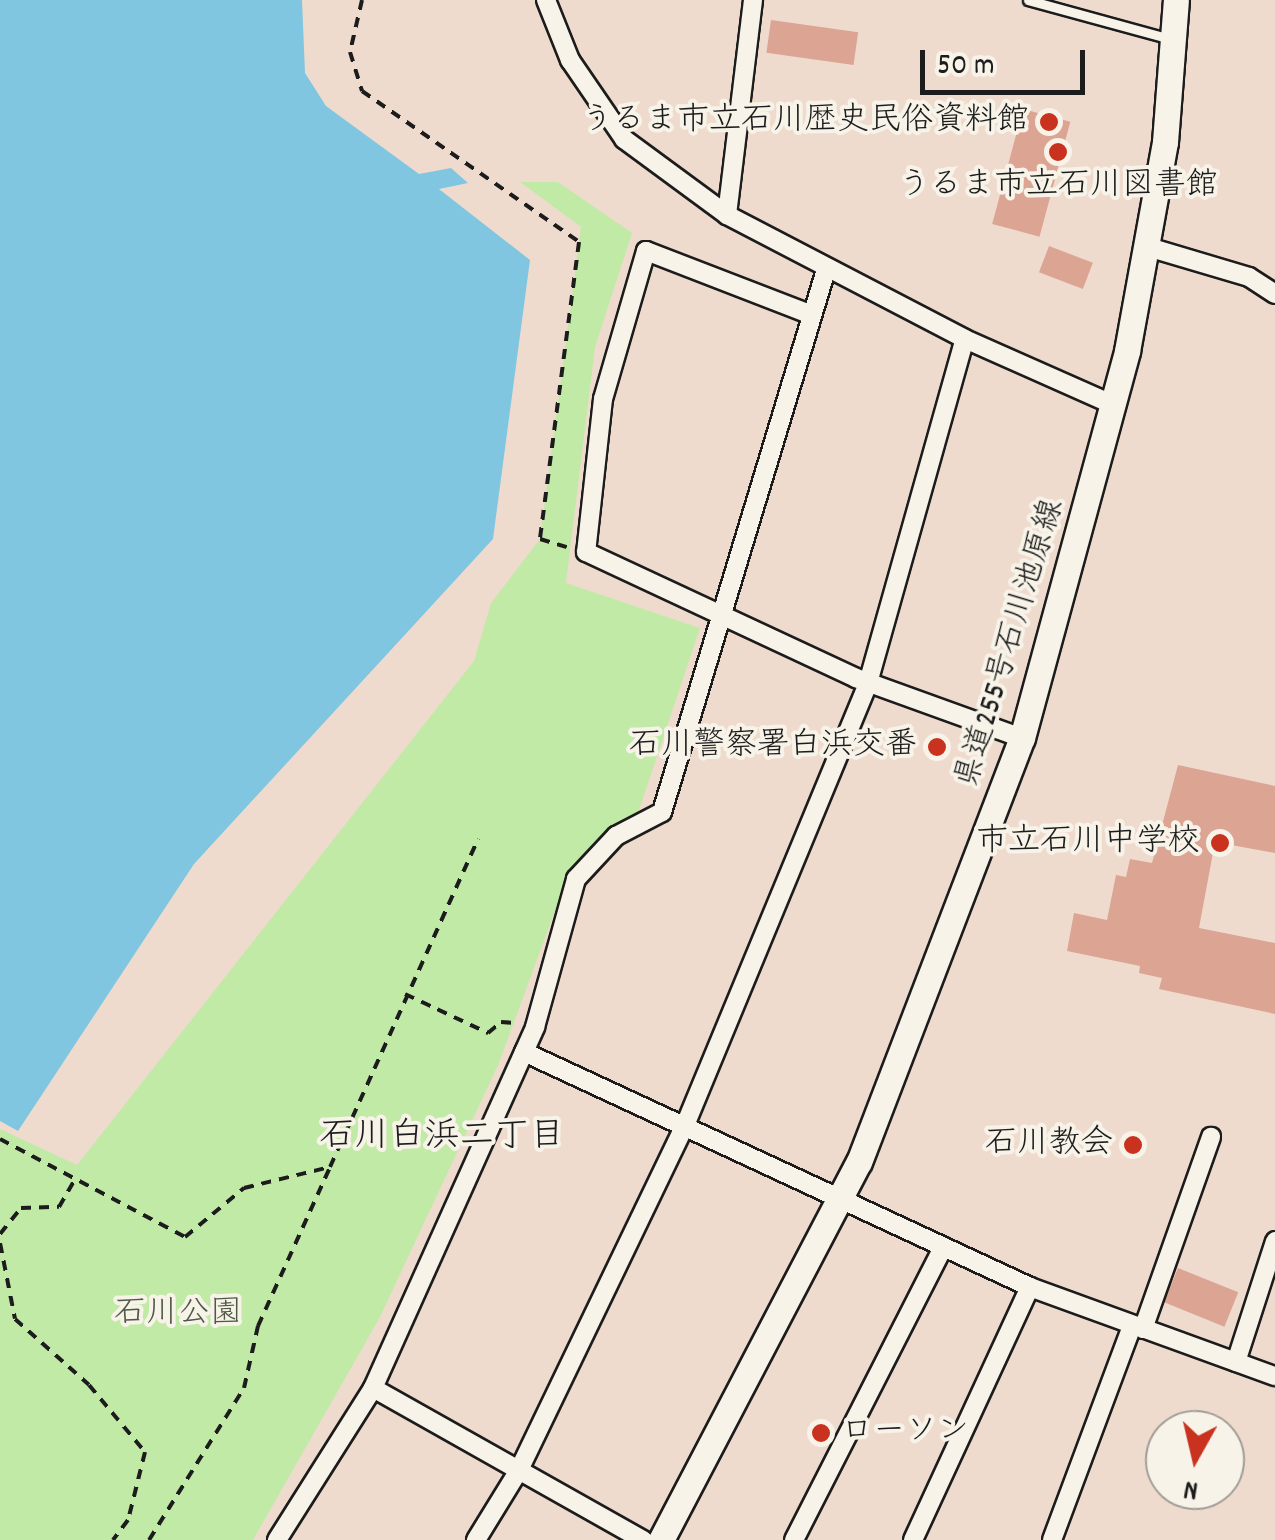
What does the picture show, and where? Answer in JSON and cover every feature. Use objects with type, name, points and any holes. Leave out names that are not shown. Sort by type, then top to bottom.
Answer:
[{"type":"main road","name":"県道255号石川池原線","points":[[661,1540],[842,1198],[1022,738],[1114,406],[1148,247],[1176,0]]},
{"type":"street","points":[[546,0],[570,60],[624,139],[727,215],[826,270],[965,339],[1114,406]]},
{"type":"street","points":[[727,215],[753,0]]},
{"type":"street","points":[[1148,247],[1249,277],[1275,294]]},
{"type":"street","points":[[812,315],[646,252],[603,399],[586,552],[868,683],[1022,738]]},
{"type":"street","points":[[276,1540],[373,1388],[524,1052],[576,879],[616,836],[662,812],[718,616],[826,270]]},
{"type":"street","points":[[476,1540],[519,1470],[686,1123],[868,683],[965,339]]},
{"type":"street","points":[[524,1052],[686,1123],[1030,1287],[1275,1376]]},
{"type":"street","points":[[1052,1540],[1211,1137]]},
{"type":"street","points":[[1236,1362],[1275,1241]]},
{"type":"street","points":[[794,1540],[944,1247]]},
{"type":"street","points":[[913,1540],[1030,1287]]},
{"type":"street","points":[[373,1388],[643,1540]]},
{"type":"lane","points":[[1028,0],[1174,40]]},
{"type":"path","points":[[362,0],[350,52],[362,92],[580,242],[540,539],[586,552]]},
{"type":"path","points":[[149,1540],[244,1388],[258,1326],[405,994],[454,904],[478,839]]},
{"type":"path","points":[[405,994],[488,1033],[501,1022],[521,1023]]},
{"type":"path","points":[[0,1139],[185,1237],[244,1188],[330,1167]]},
{"type":"path","points":[[0,1234],[21,1208],[58,1207],[76,1179]]},
{"type":"path","points":[[0,1244],[15,1319],[89,1386],[145,1452],[128,1520],[113,1540]]},
{"type":"green space","name":"石川公園","points":[[520,182],[558,182],[632,233],[595,347],[566,583],[700,628],[638,813],[567,878],[499,1063],[380,1317],[253,1540],[0,1540],[0,1129],[77,1165],[474,661],[491,603],[540,539],[581,227]]},
{"type":"water","points":[[0,0],[302,0],[305,73],[326,106],[419,174],[451,168],[468,183],[439,189],[530,260],[493,539],[194,864],[18,1131],[0,1121]]},
{"type":"building","points":[[771,20],[858,32],[854,65],[766,53]]},
{"type":"building","points":[[1023,109],[1070,122],[1040,237],[992,224]]},
{"type":"building","points":[[1049,246],[1093,263],[1083,289],[1039,272]]},
{"type":"building","points":[[1178,765],[1275,786],[1275,853],[1215,842],[1199,928],[1275,943],[1275,1014],[1159,989],[1162,978],[1139,973],[1140,966],[1067,951],[1074,913],[1107,920],[1116,875],[1126,877],[1130,859],[1152,863]]},
{"type":"building","points":[[1178,1268],[1238,1292],[1224,1327],[1164,1302]]},
{"type":"place","name":"うるま市立石川歴史民俗資料館","points":[[1049,122]]},
{"type":"place","name":"うるま市立石川図書館","points":[[1058,152]]},
{"type":"place","name":"石川警察署白浜交番","points":[[937,747]]},
{"type":"place","name":"市立石川中学校","points":[[1220,843]]},
{"type":"place","name":"石川教会","points":[[1133,1145]]},
{"type":"place","name":"ローソン","points":[[821,1433]]},
{"type":"district","name":"石川白浜二丁目","points":[[442,1138]]}]
